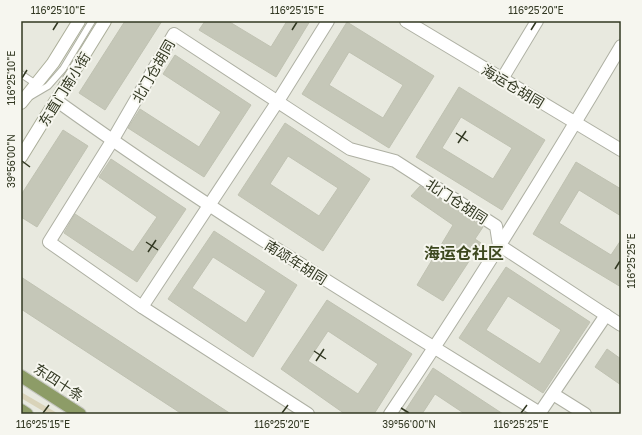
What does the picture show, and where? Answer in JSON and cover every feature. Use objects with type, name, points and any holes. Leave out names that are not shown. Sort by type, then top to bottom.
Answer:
[{"type":"main road","name":"东四十条","points":[[21,376],[80,414]]},
{"type":"main road","points":[[21,410],[27,414]]},
{"type":"street","name":"东直门南小街","points":[[22,102],[53,63],[79,21]]},
{"type":"street","name":"东直门南小街","points":[[21,157],[57,102],[105,21]]},
{"type":"street","points":[[142,307],[278,101],[328,21]]},
{"type":"street","name":"海运仓胡同","points":[[406,21],[621,150]]},
{"type":"street","points":[[502,79],[536,21]]},
{"type":"street","name":"北门仓胡同","points":[[308,414],[293,410],[49,242],[112,141],[174,34],[350,149],[395,161],[496,226],[499,245]]},
{"type":"street","points":[[390,414],[435,348],[576,123],[621,46]]},
{"type":"street","name":"南颂年胡同","points":[[57,102],[112,141],[310,271],[540,414]]},
{"type":"street","points":[[499,245],[621,325]]},
{"type":"street","points":[[540,414],[552,394],[606,316]]},
{"type":"street","points":[[552,394],[585,414]]},
{"type":"lane","points":[[22,102],[48,86],[63,69],[92,21]]},
{"type":"lane","points":[[21,74],[36,84]]},
{"type":"shaded area","points":[[21,392],[58,414],[48,414],[21,398]]},
{"type":"building","points":[[125,21],[162,21],[105,110],[79,93]]},
{"type":"building","points":[[205,21],[228,21],[271,47],[287,21],[310,21],[276,77],[199,30]]},
{"type":"building","points":[[347,22],[434,76],[389,148],[302,94]],"holes":[[[349,52],[403,85],[383,118],[329,85]]]},
{"type":"building","points":[[175,55],[251,105],[204,177],[128,128],[140,109],[199,147],[221,112],[163,74]]},
{"type":"building","points":[[459,87],[545,140],[502,210],[416,157]],"holes":[[[461,117],[512,148],[493,179],[442,148]]]},
{"type":"building","points":[[285,123],[370,179],[323,251],[238,195]],"holes":[[[288,156],[338,188],[319,216],[270,184]]]},
{"type":"building","points":[[63,130],[88,146],[37,227],[21,217],[21,195]]},
{"type":"building","points":[[111,159],[186,209],[137,282],[64,233],[75,214],[133,252],[157,217],[99,177]]},
{"type":"building","points":[[576,162],[621,189],[621,216],[579,190],[559,223],[611,255],[621,240],[621,287],[533,234]]},
{"type":"building","points":[[420,186],[483,227],[475,239],[481,243],[443,301],[417,285],[453,225],[411,196]]},
{"type":"building","points":[[214,231],[297,285],[253,357],[168,299]],"holes":[[[213,257],[266,291],[246,323],[192,288]]]},
{"type":"building","points":[[506,267],[590,322],[543,393],[459,338]],"holes":[[[508,296],[561,330],[540,364],[486,330]]]},
{"type":"building","points":[[21,277],[231,414],[182,414],[21,309]]},
{"type":"building","points":[[327,300],[412,354],[374,414],[345,414],[281,369]],"holes":[[[328,331],[378,364],[358,394],[308,361]]]},
{"type":"building","points":[[607,349],[621,359],[621,385],[595,367]]},
{"type":"building","points":[[433,368],[503,414],[465,414],[435,394],[422,414],[403,414]]},
{"type":"district","name":"海运仓社区","points":[[464,253]]}]
